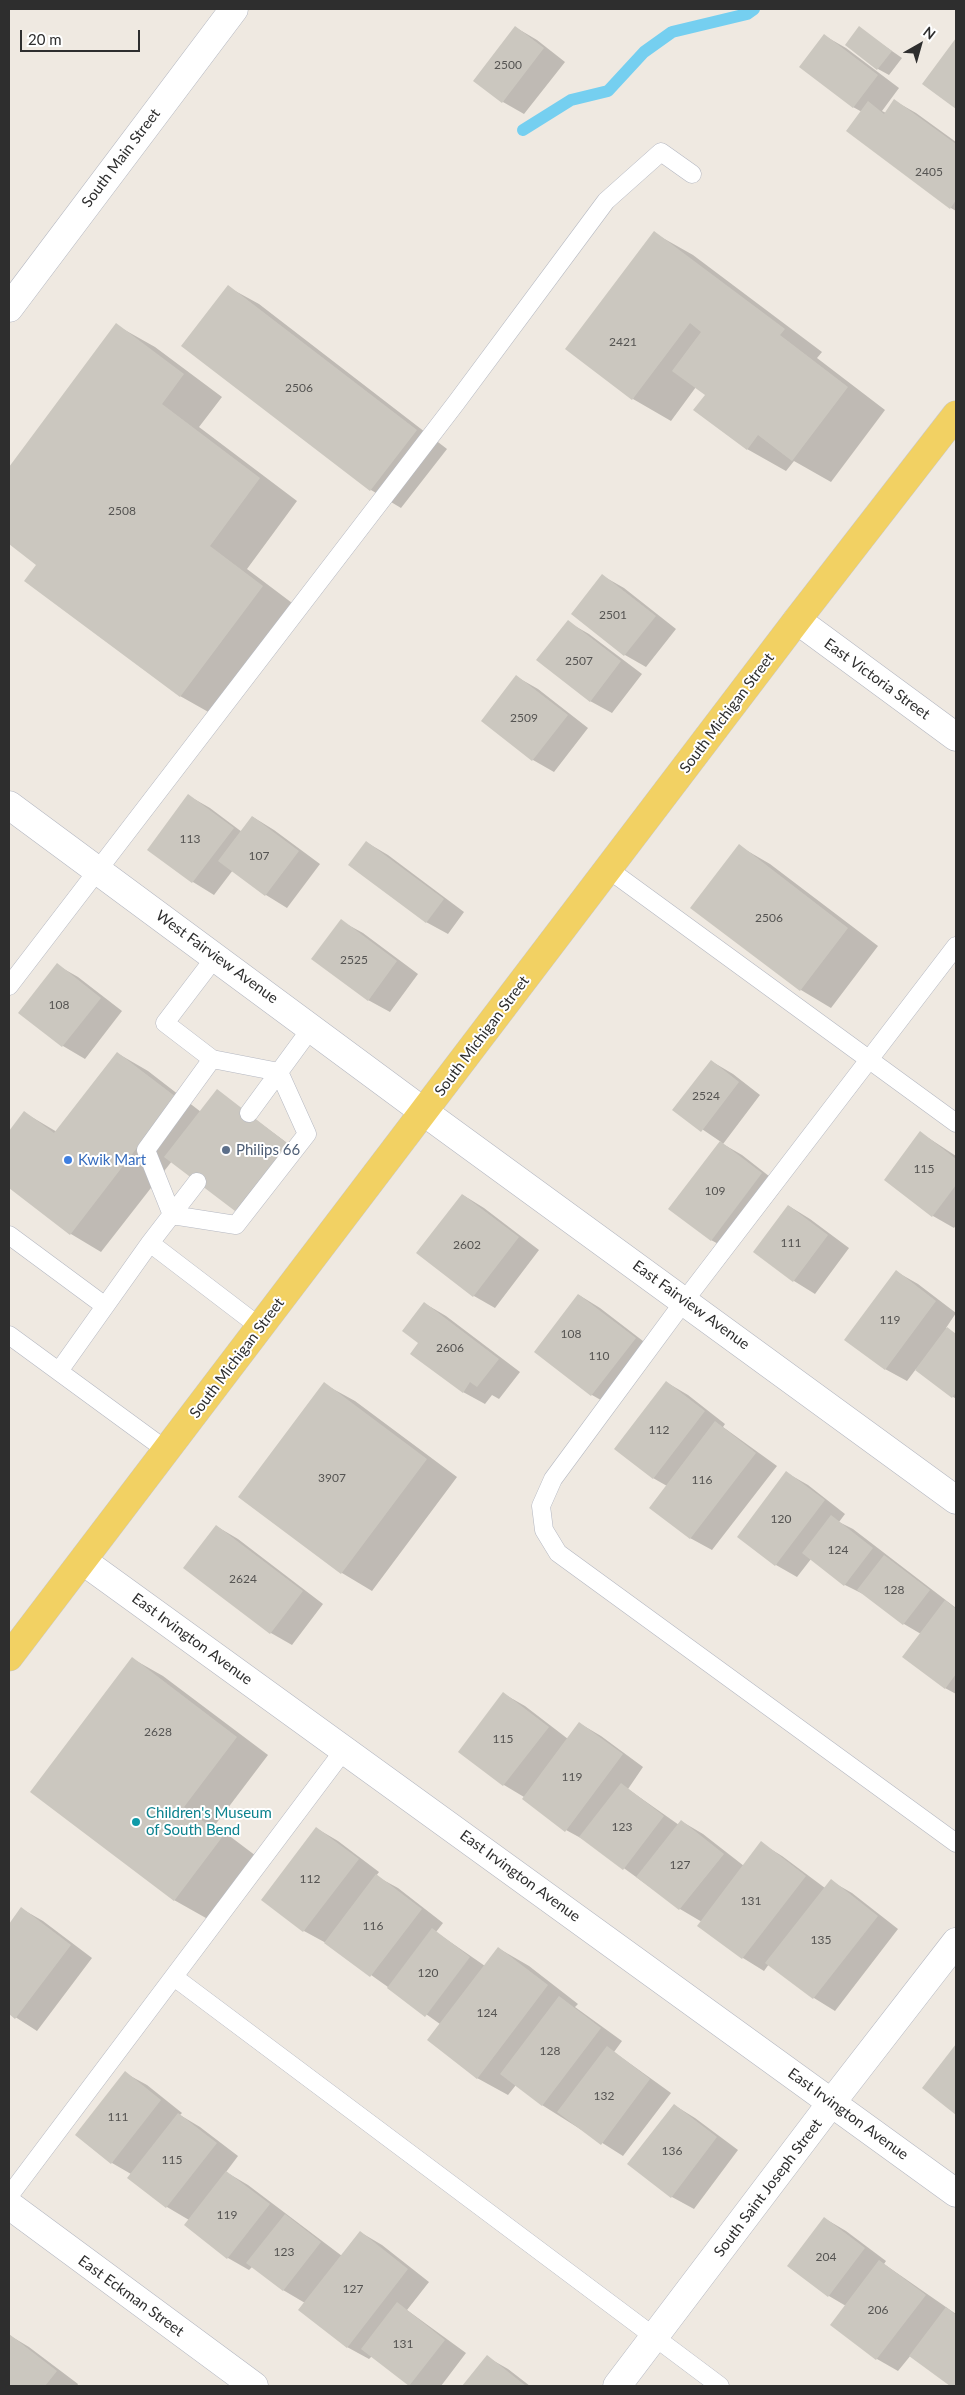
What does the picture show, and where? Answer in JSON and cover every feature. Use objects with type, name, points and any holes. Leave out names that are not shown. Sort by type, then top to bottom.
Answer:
[{"type":"main road","name":"South Michigan Street","points":[[9,1657],[797,620],[956,415]]},
{"type":"street","name":"South Main Street","points":[[9,308],[234,9]]},
{"type":"street","name":"East Victoria Street","points":[[797,620],[956,737]]},
{"type":"street","name":"West Fairview Avenue","points":[[9,805],[312,1027],[424,1112]]},
{"type":"street","name":"East Fairview Avenue","points":[[424,1112],[685,1300],[956,1500]]},
{"type":"street","name":"East Irvington Avenue","points":[[83,1560],[956,2193]]},
{"type":"street","name":"South Saint Joseph Street","points":[[617,2386],[956,1942]]},
{"type":"street","name":"East Eckman Street","points":[[9,2205],[254,2386]]},
{"type":"lane","points":[[9,986],[97,868],[450,411],[606,201],[662,152],[692,174]]},
{"type":"lane","points":[[608,869],[956,1123]]},
{"type":"lane","points":[[956,946],[685,1300],[553,1479],[541,1506],[544,1530],[558,1553],[956,1843]]},
{"type":"lane","points":[[216,956],[165,1023],[212,1059],[280,1072]]},
{"type":"lane","points":[[249,1113],[312,1027]]},
{"type":"lane","points":[[172,1215],[146,1150],[212,1059]]},
{"type":"lane","points":[[172,1215],[236,1225],[307,1134],[280,1072]]},
{"type":"lane","points":[[58,1371],[150,1244],[198,1182]]},
{"type":"lane","points":[[9,1235],[105,1306]]},
{"type":"lane","points":[[150,1244],[260,1327]]},
{"type":"lane","points":[[9,1335],[166,1450]]},
{"type":"lane","points":[[9,2196],[344,1750]]},
{"type":"lane","points":[[174,1977],[654,2339],[720,2386]]},
{"type":"building","points":[[515,26],[544,48],[502,103],[473,81]]},
{"type":"building","points":[[859,26],[892,51],[877,70],[845,45]]},
{"type":"building","points":[[824,34],[878,75],[853,108],[799,67]]},
{"type":"building","points":[[956,38],[956,109],[922,84]]},
{"type":"building","points":[[894,99],[956,144],[956,200],[950,209],[846,131],[868,101],[884,114]]},
{"type":"building","points":[[654,231],[785,329],[780,335],[848,387],[792,461],[758,435],[747,450],[693,410],[705,395],[672,371],[701,332],[690,323],[632,400],[565,349]]},
{"type":"building","points":[[228,285],[417,430],[370,491],[181,346]]},
{"type":"building","points":[[116,323],[184,374],[162,404],[260,478],[210,546],[263,586],[180,697],[24,581],[36,565],[9,544],[9,467]]},
{"type":"building","points":[[602,574],[656,616],[624,656],[571,614]]},
{"type":"building","points":[[568,620],[621,661],[590,702],[536,660]]},
{"type":"building","points":[[516,675],[568,715],[532,761],[481,721]]},
{"type":"building","points":[[188,794],[234,828],[192,883],[147,850]]},
{"type":"building","points":[[252,816],[299,851],[265,896],[218,861]]},
{"type":"building","points":[[366,841],[444,899],[426,923],[348,865]]},
{"type":"building","points":[[739,844],[848,928],[800,991],[690,908]]},
{"type":"building","points":[[341,919],[397,961],[368,1001],[311,959]]},
{"type":"building","points":[[57,963],[101,998],[62,1047],[18,1013]]},
{"type":"building","name":"Kwik Mart","points":[[117,1052],[176,1097],[70,1235],[9,1188],[9,1131],[24,1111],[54,1133]]},
{"type":"building","points":[[711,1060],[739,1082],[701,1132],[672,1110]]},
{"type":"building","name":"Philips 66","points":[[217,1089],[288,1144],[235,1211],[164,1157]]},
{"type":"building","points":[[920,1131],[956,1159],[956,1185],[932,1217],[884,1180]]},
{"type":"building","points":[[720,1141],[762,1173],[711,1241],[668,1209]]},
{"type":"building","points":[[462,1194],[519,1237],[473,1297],[416,1253]]},
{"type":"building","points":[[788,1205],[828,1235],[793,1282],[753,1252]]},
{"type":"building","points":[[896,1270],[936,1301],[885,1370],[844,1340]]},
{"type":"building","points":[[578,1294],[636,1338],[591,1396],[534,1352]]},
{"type":"building","points":[[424,1302],[499,1359],[477,1387],[470,1382],[463,1393],[410,1354],[418,1343],[402,1331]]},
{"type":"building","points":[[947,1327],[956,1334],[956,1392],[952,1398],[915,1370]]},
{"type":"building","points":[[666,1381],[705,1411],[653,1479],[614,1449]]},
{"type":"building","points":[[324,1382],[427,1459],[341,1574],[238,1497]]},
{"type":"building","points":[[715,1421],[756,1453],[690,1539],[649,1508]]},
{"type":"building","points":[[786,1471],[825,1500],[775,1566],[737,1537]]},
{"type":"building","points":[[831,1515],[873,1548],[844,1586],[802,1553]]},
{"type":"building","points":[[216,1525],[303,1591],[270,1634],[183,1568]]},
{"type":"building","points":[[884,1555],[930,1590],[903,1625],[857,1590]]},
{"type":"building","points":[[945,1600],[956,1609],[956,1674],[945,1689],[902,1657]]},
{"type":"building","points":[[132,1657],[237,1737],[184,1807],[223,1836],[174,1901],[30,1792]]},
{"type":"building","points":[[503,1692],[549,1727],[503,1786],[458,1752]]},
{"type":"building","points":[[579,1722],[623,1754],[565,1832],[522,1799]]},
{"type":"building","points":[[621,1783],[664,1816],[623,1870],[579,1837]]},
{"type":"building","points":[[681,1820],[724,1854],[679,1910],[636,1877]]},
{"type":"building","points":[[316,1827],[359,1859],[303,1932],[261,1900]]},
{"type":"building","points":[[761,1841],[806,1876],[742,1959],[697,1926]]},
{"type":"building","points":[[376,1874],[422,1909],[370,1977],[324,1943]]},
{"type":"building","points":[[831,1879],[878,1916],[813,1999],[765,1963]]},
{"type":"building","points":[[21,1907],[71,1945],[15,2019],[9,2014],[9,1924]]},
{"type":"building","points":[[432,1928],[470,1957],[425,2017],[387,1988]]},
{"type":"building","points":[[498,1947],[548,1985],[477,2079],[427,2040]]},
{"type":"building","points":[[559,1996],[601,2028],[542,2106],[500,2074]]},
{"type":"building","points":[[956,2044],[956,2115],[922,2088]]},
{"type":"building","points":[[607,2046],[650,2079],[601,2145],[557,2112]]},
{"type":"building","points":[[125,2071],[161,2100],[111,2164],[75,2135]]},
{"type":"building","points":[[674,2104],[717,2137],[671,2198],[627,2164]]},
{"type":"building","points":[[178,2113],[217,2143],[166,2208],[127,2178]]},
{"type":"building","points":[[226,2171],[270,2204],[227,2259],[184,2225]]},
{"type":"building","points":[[285,2214],[321,2242],[283,2291],[246,2263]]},
{"type":"building","points":[[824,2217],[865,2248],[828,2297],[787,2266]]},
{"type":"building","points":[[360,2231],[408,2269],[347,2348],[298,2310]]},
{"type":"building","points":[[879,2260],[926,2295],[876,2360],[830,2325]]},
{"type":"building","points":[[397,2302],[445,2340],[409,2386],[361,2349]]},
{"type":"building","points":[[946,2307],[956,2315],[956,2386],[950,2386],[909,2356]]},
{"type":"building","points":[[9,2334],[57,2371],[45,2386],[9,2386]]},
{"type":"building","points":[[487,2355],[526,2386],[462,2386]]},
{"type":"waterway","points":[[523,130],[571,100],[608,91],[644,52],[672,32],[747,14],[754,9]]},
{"type":"place","name":"Philips 66","points":[[226,1150]]},
{"type":"place","name":"Kwik Mart","points":[[68,1160]]},
{"type":"place","name":"Children's Museum of South Bend","points":[[136,1822]]}]
